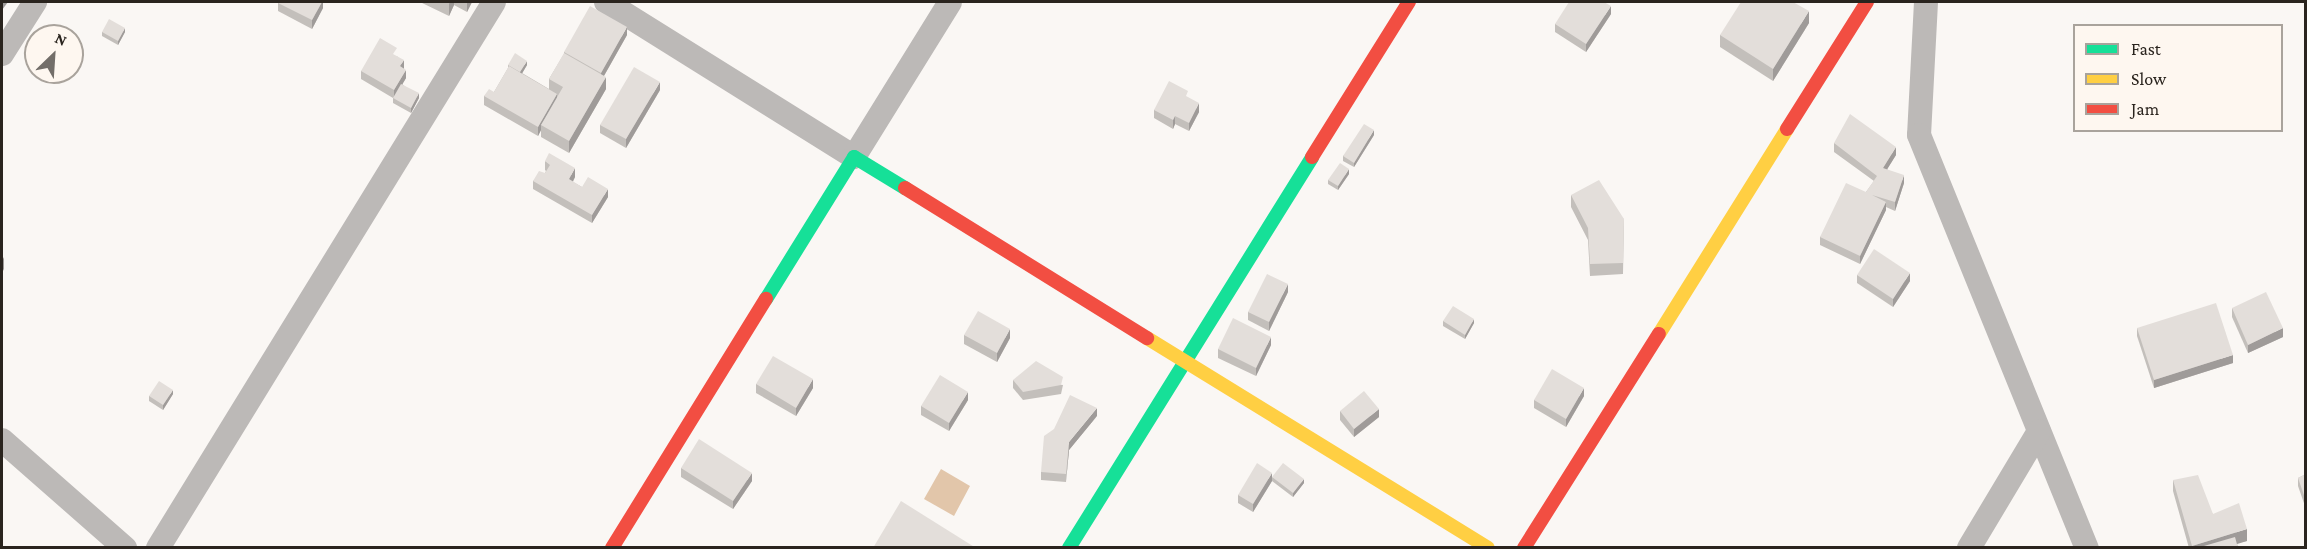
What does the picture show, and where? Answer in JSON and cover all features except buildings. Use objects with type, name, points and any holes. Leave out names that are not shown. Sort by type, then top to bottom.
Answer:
[{"type":"street","points":[[2,54],[35,2]]},
{"type":"street","points":[[158,548],[494,2]]},
{"type":"street","points":[[606,2],[1488,548]]},
{"type":"street","points":[[612,548],[950,2]]},
{"type":"street","points":[[1069,548],[1409,2]]},
{"type":"street","points":[[1524,548],[1867,2]]},
{"type":"street","points":[[1926,2],[1919,135],[2087,548]]},
{"type":"street","points":[[1969,548],[2039,431]]},
{"type":"street","points":[[2,440],[125,548]]},
{"type":"shaded area","points":[[941,469],[970,486],[954,516],[924,499]]},
{"type":"traffic: fast","points":[[766,299],[854,157],[905,188]]},
{"type":"traffic: fast","points":[[1069,548],[1312,157]]},
{"type":"traffic: slow","points":[[1659,334],[1787,129]]},
{"type":"traffic: slow","points":[[1147,338],[1488,548]]},
{"type":"traffic: jam","points":[[1312,157],[1409,2]]},
{"type":"traffic: jam","points":[[1787,129],[1867,2]]},
{"type":"traffic: jam","points":[[905,188],[1147,338]]},
{"type":"traffic: jam","points":[[612,548],[766,299]]},
{"type":"traffic: jam","points":[[1524,548],[1659,334]]}]
